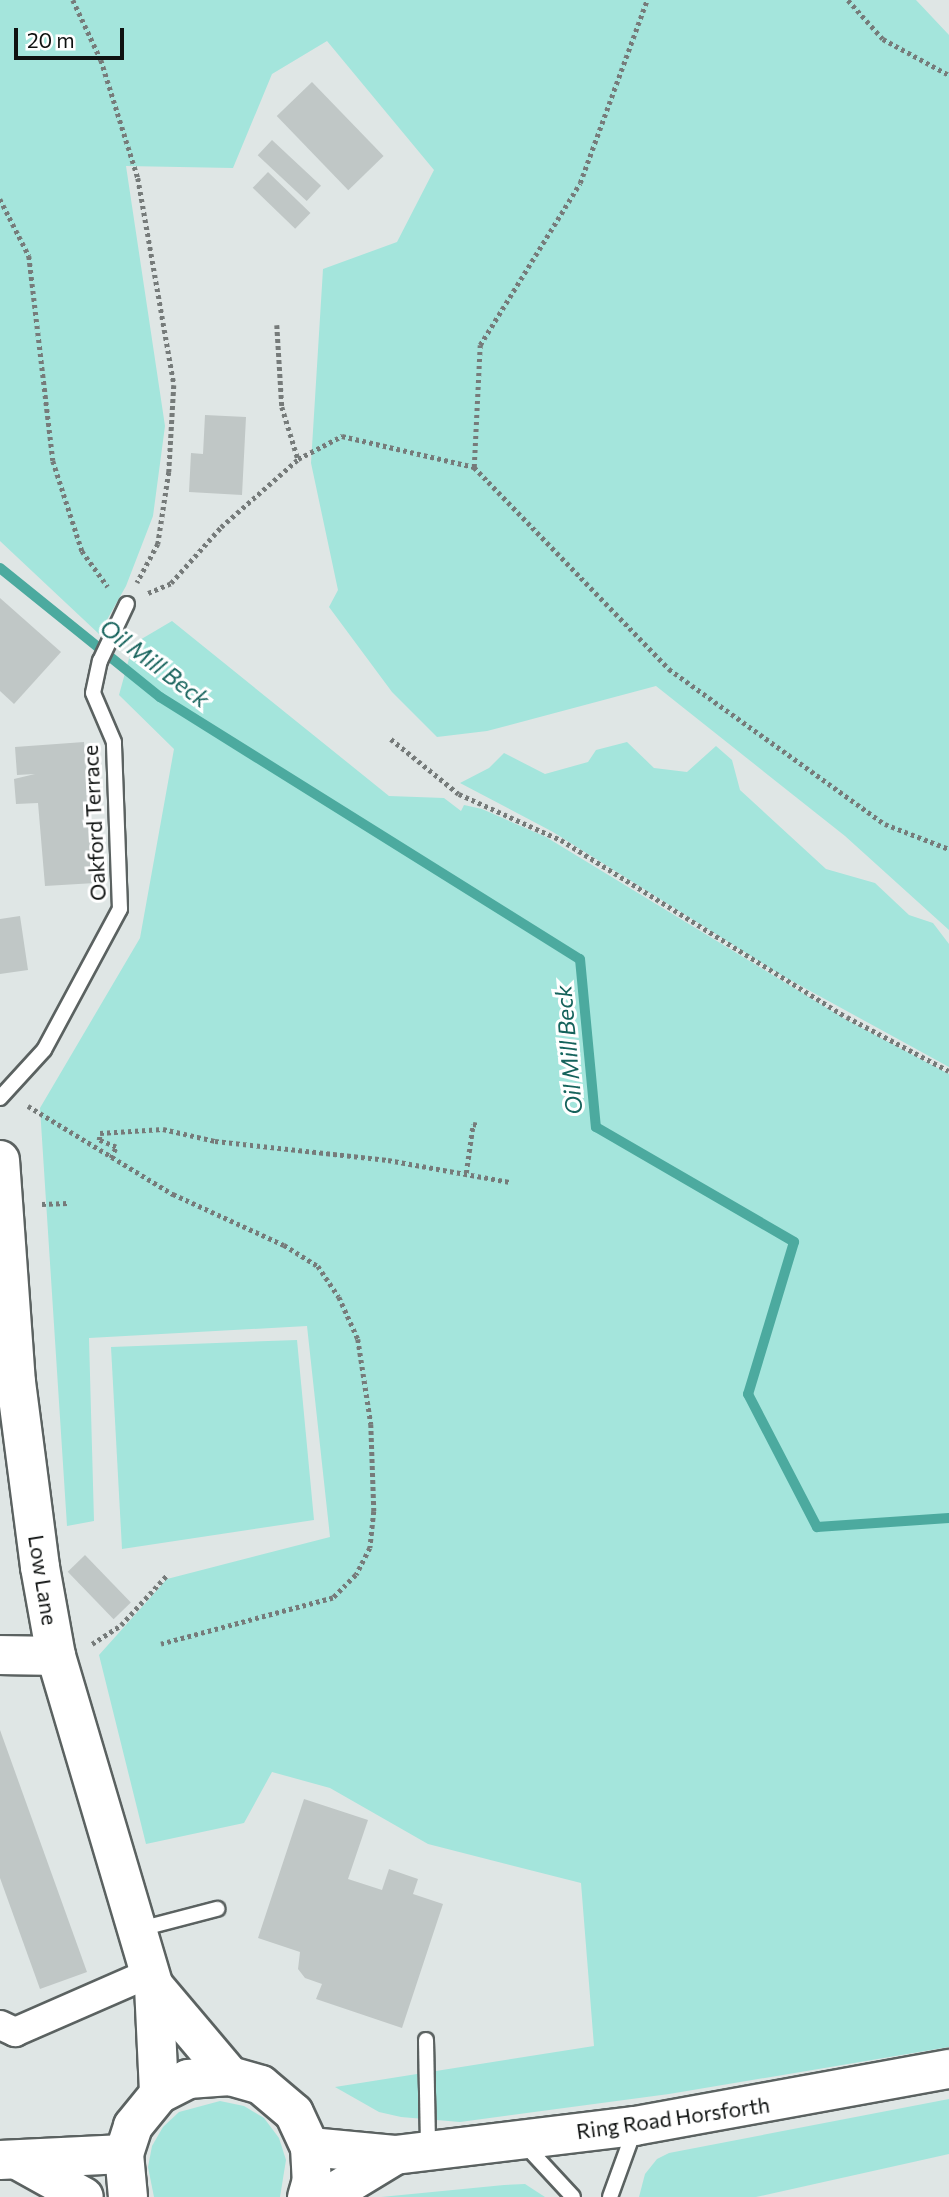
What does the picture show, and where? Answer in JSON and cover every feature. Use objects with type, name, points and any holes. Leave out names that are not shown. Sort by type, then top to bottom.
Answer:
[{"type":"main road","name":"Low Lane","points":[[0,1160],[16,1382],[56,1656],[152,1979],[159,2094]]},
{"type":"main road","points":[[0,1655],[56,1656]]},
{"type":"main road","name":"Low Lane","points":[[152,1979],[230,2076]]},
{"type":"main road","name":"Ring Road Horsforth","points":[[412,2153],[635,2126],[949,2069]]},
{"type":"main road","points":[[128,2197],[124,2154],[133,2126],[159,2094],[188,2079],[230,2076],[261,2085],[294,2113],[310,2147],[312,2180],[307,2197]]},
{"type":"main road","points":[[310,2147],[412,2153]]},
{"type":"main road","points":[[326,2197],[412,2153]]},
{"type":"main road","points":[[9,2161],[124,2154]]},
{"type":"main road","points":[[9,2161],[84,2197]]},
{"type":"street","points":[[0,2025],[15,2032],[152,1979]]},
{"type":"lane","name":"Oakford Terrace","points":[[0,1098],[44,1050],[120,909],[114,742],[93,693],[114,625],[127,604]]},
{"type":"lane","points":[[137,1929],[217,1909]]},
{"type":"lane","points":[[412,2153],[426,2040]]},
{"type":"lane","points":[[610,2197],[635,2126]]},
{"type":"lane","points":[[520,2140],[573,2197]]},
{"type":"path","points":[[73,0],[101,60],[138,178],[174,385],[169,472],[158,544],[127,604]]},
{"type":"path","points":[[474,467],[480,345],[580,183],[647,0]]},
{"type":"path","points":[[848,0],[883,40],[949,75]]},
{"type":"path","points":[[0,199],[29,256],[53,461],[82,551],[100,580],[127,604]]},
{"type":"path","points":[[277,325],[282,407],[298,459]]},
{"type":"path","points":[[127,604],[171,583],[221,527],[298,459],[342,436],[474,467],[669,669],[885,824],[949,849]]},
{"type":"path","points":[[391,739],[459,794],[561,840],[847,1017],[949,1071]]},
{"type":"path","points":[[27,1105],[111,1158],[318,1266],[339,1297],[358,1339],[371,1424],[374,1511],[370,1548],[356,1575],[333,1598],[160,1644]]},
{"type":"path","points":[[466,1173],[473,1124],[479,1125]]},
{"type":"path","points":[[111,1158],[116,1147],[99,1140],[100,1133],[163,1129],[215,1141],[276,1145],[510,1182]]},
{"type":"path","points":[[56,1656],[87,1650],[101,1635],[121,1625],[166,1576]]},
{"type":"shaded area","points":[[0,0],[916,0],[949,35],[949,930],[845,836],[656,686],[487,731],[437,737],[392,692],[329,607],[338,590],[311,463],[323,269],[397,242],[434,170],[327,41],[272,74],[233,168],[126,166],[165,426],[153,516],[126,586],[99,634],[0,541]]},
{"type":"shaded area","points":[[172,621],[389,796],[444,798],[461,811],[464,805],[482,809],[546,837],[845,1019],[949,1074],[949,2047],[669,2094],[460,2122],[401,2117],[379,2112],[335,2087],[594,2046],[581,1883],[428,1844],[330,1788],[272,1772],[244,1823],[146,1844],[99,1655],[167,1579],[330,1537],[307,1326],[89,1338],[94,1521],[67,1526],[40,1108],[140,938],[174,749],[119,695],[133,644]]},
{"type":"shaded area","points":[[627,742],[654,768],[687,772],[716,746],[732,760],[740,790],[826,869],[875,883],[909,915],[933,923],[949,944],[949,1067],[781,975],[553,832],[460,783],[489,768],[504,753],[545,774],[588,762],[596,750]]},
{"type":"shaded area","points":[[297,1340],[314,1520],[122,1549],[111,1347]]},
{"type":"shaded area","points":[[949,2099],[949,2154],[756,2197],[639,2197],[645,2174],[657,2159],[669,2153]]},
{"type":"shaded area","points":[[220,2101],[244,2106],[264,2118],[279,2138],[286,2160],[280,2197],[154,2197],[148,2167],[152,2146],[163,2127],[179,2112]]},
{"type":"shaded area","points":[[525,2184],[545,2197],[381,2197],[504,2185]]},
{"type":"building","points":[[312,82],[384,156],[348,190],[277,116]]},
{"type":"building","points":[[272,140],[321,186],[307,201],[258,155]]},
{"type":"building","points":[[268,172],[310,213],[295,229],[253,188]]},
{"type":"building","points":[[205,415],[246,417],[242,495],[189,492],[191,453],[203,454]]},
{"type":"building","points":[[0,598],[61,652],[14,704],[0,691]]},
{"type":"building","points":[[84,742],[95,883],[45,886],[38,803],[16,804],[14,779],[35,774],[17,775],[15,747]]},
{"type":"building","points":[[20,916],[28,970],[0,974],[0,919]]},
{"type":"building","points":[[85,1555],[131,1602],[114,1619],[68,1572]]},
{"type":"building","points":[[0,1730],[87,1972],[40,1989],[0,1878]]},
{"type":"building","points":[[304,1799],[368,1820],[348,1879],[382,1890],[389,1869],[418,1879],[413,1894],[443,1904],[402,2028],[316,1999],[322,1984],[305,1978],[298,1969],[300,1952],[258,1938]]},
{"type":"waterway","name":"Oil Mill Beck","points":[[0,568],[160,697],[580,959],[596,1127],[794,1242],[748,1394],[817,1527],[949,1518]]}]
